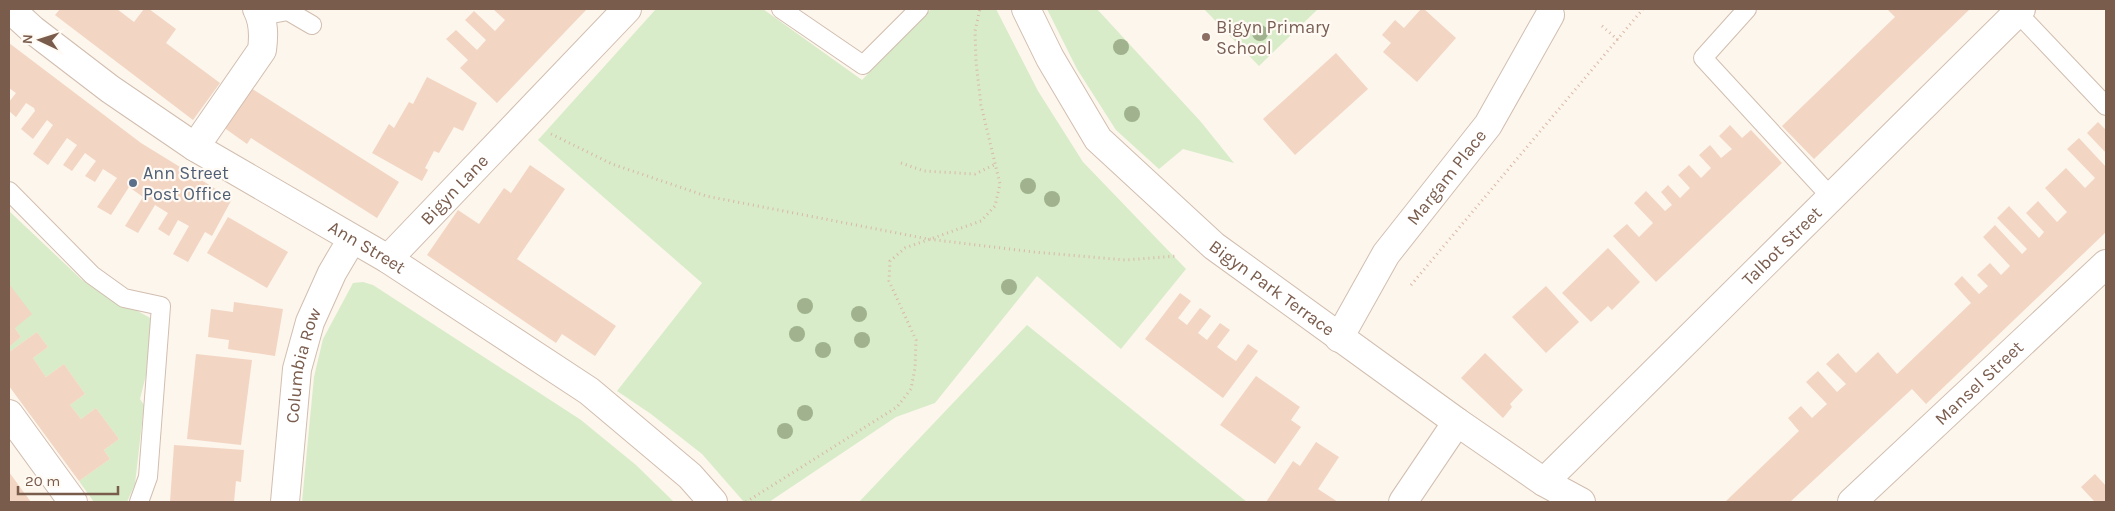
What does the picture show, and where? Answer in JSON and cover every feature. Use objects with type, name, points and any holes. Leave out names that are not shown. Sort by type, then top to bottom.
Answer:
[{"type":"street","name":"Ann Street","points":[[10,9],[33,30],[110,89],[195,147],[388,259],[589,391],[690,476],[713,502]]},
{"type":"street","name":"Bigyn Lane","points":[[388,259],[627,9]]},
{"type":"street","name":"Bigyn Park Terrace","points":[[1026,9],[1050,58],[1098,139],[1214,246],[1456,422],[1544,482],[1581,502]]},
{"type":"street","name":"Talbot Street","points":[[1544,482],[2017,10]]},
{"type":"street","points":[[195,147],[262,50],[264,33],[259,12]]},
{"type":"street","name":"Margam Place","points":[[1338,338],[1386,254],[1488,125],[1550,15]]},
{"type":"street","name":"Columbia Row","points":[[285,502],[297,369],[310,322],[332,273],[352,238]]},
{"type":"street","name":"Mansel Street","points":[[1852,502],[2106,264]]},
{"type":"street","points":[[9,414],[73,502]]},
{"type":"street","points":[[1404,502],[1456,422]]},
{"type":"lane","points":[[781,9],[863,65],[920,9]]},
{"type":"lane","points":[[1747,9],[1703,58],[1831,197]]},
{"type":"lane","points":[[2017,10],[2106,106]]},
{"type":"lane","points":[[259,12],[288,11],[312,25]]},
{"type":"lane","points":[[9,191],[92,275],[124,298],[161,306],[148,478],[139,502]]},
{"type":"path","points":[[746,502],[897,407],[910,389],[915,368],[916,340],[889,281],[890,261],[905,248],[928,239],[961,230],[981,221],[995,206],[1000,184],[981,105],[976,62],[975,31],[980,9]]},
{"type":"path","points":[[1411,285],[1643,9]]},
{"type":"path","points":[[1602,26],[1618,40]]},
{"type":"path","points":[[522,119],[612,164],[706,196],[928,239],[1034,252],[1125,260],[1179,256]]},
{"type":"path","points":[[901,163],[924,171],[975,174],[996,164]]},
{"type":"green space","points":[[656,9],[763,9],[862,80],[931,9],[996,9],[1038,91],[1083,162],[1186,269],[1121,349],[1037,276],[935,403],[896,417],[769,502],[744,502],[702,454],[651,414],[617,391],[702,283],[538,140]]},
{"type":"green space","points":[[1047,9],[1097,9],[1201,122],[1234,163],[1183,149],[1159,169],[1116,130],[1077,69]]},
{"type":"green space","points":[[1204,9],[1318,9],[1259,66]]},
{"type":"green space","points":[[9,211],[82,280],[152,319],[146,375],[140,399],[144,405],[135,484],[127,502],[94,502],[79,481],[110,459],[104,450],[119,439],[96,408],[81,419],[70,405],[85,394],[64,364],[46,377],[33,358],[48,347],[37,332],[9,352],[9,347],[21,337],[15,328],[9,285]]},
{"type":"green space","points":[[363,282],[373,285],[581,420],[636,465],[674,502],[302,502],[314,377],[323,339],[353,283]]},
{"type":"green space","points":[[1027,325],[1247,502],[859,502]]},
{"type":"building","points":[[60,9],[117,9],[134,22],[144,9],[149,9],[176,29],[166,43],[220,83],[193,120],[55,15]]},
{"type":"building","points":[[493,9],[587,9],[497,103],[460,68],[468,60],[446,39],[456,30],[477,50],[486,40],[465,20],[474,11],[495,31],[505,20]]},
{"type":"building","points":[[1421,9],[1424,9],[1456,38],[1417,82],[1383,52],[1391,43],[1382,35],[1395,20],[1404,28]]},
{"type":"building","points":[[1887,9],[1970,9],[1814,159],[1782,126],[1895,17]]},
{"type":"building","points":[[9,43],[141,143],[232,199],[212,236],[205,232],[188,262],[173,254],[189,226],[178,220],[169,236],[158,229],[168,213],[155,205],[138,233],[125,226],[143,197],[129,187],[111,215],[97,207],[117,178],[103,169],[95,182],[85,176],[96,161],[85,153],[72,171],[63,165],[77,145],[67,138],[48,165],[33,154],[53,125],[47,120],[33,139],[21,129],[35,111],[34,108],[26,103],[16,117],[9,111],[9,102],[16,93],[9,88]]},
{"type":"building","points":[[1336,53],[1368,89],[1295,155],[1263,119]]},
{"type":"building","points":[[427,77],[477,103],[463,131],[454,127],[439,153],[434,151],[425,168],[428,170],[422,181],[372,153],[389,124],[394,128],[409,102],[413,104]]},
{"type":"building","points":[[251,88],[399,182],[377,218],[251,138],[247,144],[223,127]]},
{"type":"building","points":[[2098,122],[2106,130],[2106,153],[2087,133]]},
{"type":"building","points":[[1730,125],[1742,138],[1751,130],[1782,163],[1656,282],[1613,236],[1627,224],[1639,237],[1653,223],[1634,203],[1646,191],[1665,211],[1672,205],[1661,192],[1668,185],[1680,198],[1690,188],[1678,175],[1689,165],[1701,178],[1711,168],[1699,155],[1710,145],[1721,158],[1732,149],[1719,136]]},
{"type":"building","points":[[2079,138],[2106,167],[2106,232],[1926,404],[1912,389],[1790,502],[1725,502],[1799,431],[1788,418],[1801,406],[1812,418],[1827,404],[1806,382],[1818,371],[1837,392],[1846,384],[1826,364],[1838,353],[1856,373],[1878,352],[1897,374],[1971,303],[1954,284],[1962,276],[1979,294],[1988,286],[1977,275],[1990,263],[2001,275],[2010,266],[1983,237],[1995,225],[2022,254],[2027,249],[1997,218],[2009,206],[2039,238],[2044,232],[2026,213],[2038,201],[2057,222],[2067,212],[2045,188],[2066,168],[2085,188],[2095,178],[2067,149]]},
{"type":"building","points":[[530,165],[565,189],[517,259],[616,326],[595,356],[562,334],[556,343],[427,255],[458,210],[479,224],[504,188],[511,193]]},
{"type":"building","points":[[228,217],[288,252],[267,288],[207,253]]},
{"type":"building","points":[[1608,248],[1640,282],[1612,310],[1608,306],[1591,322],[1562,293]]},
{"type":"building","points":[[9,284],[32,314],[15,328],[21,337],[9,347]]},
{"type":"building","points":[[1546,286],[1579,322],[1546,353],[1512,317]]},
{"type":"building","points":[[1180,293],[1191,301],[1178,318],[1187,325],[1200,308],[1211,316],[1198,333],[1207,340],[1220,323],[1230,330],[1217,347],[1226,354],[1236,361],[1248,344],[1258,351],[1223,398],[1145,339]]},
{"type":"building","points":[[234,302],[283,309],[275,356],[228,349],[229,340],[208,337],[211,309],[233,312]]},
{"type":"building","points":[[37,332],[48,347],[33,358],[46,377],[64,364],[85,394],[70,405],[81,419],[96,408],[119,439],[104,450],[110,459],[79,481],[9,386],[9,352]]},
{"type":"building","points":[[1485,353],[1523,390],[1510,404],[1512,407],[1503,418],[1461,378]]},
{"type":"building","points":[[196,354],[252,360],[241,445],[187,439]]},
{"type":"building","points":[[1256,376],[1300,407],[1291,420],[1301,427],[1275,464],[1220,425]]},
{"type":"building","points":[[1316,442],[1339,457],[1318,489],[1338,502],[1266,502],[1293,461],[1300,466]]},
{"type":"building","points":[[174,445],[244,450],[241,482],[236,481],[234,502],[170,502]]},
{"type":"building","points":[[9,472],[28,498],[31,502],[9,502]]},
{"type":"building","points":[[2095,474],[2106,486],[2106,502],[2092,502],[2094,501],[2081,487]]},
{"type":"place","name":"Bigyn Primary School","points":[[1206,37]]},
{"type":"place","name":"Ann Street Post Office","points":[[133,183]]}]
